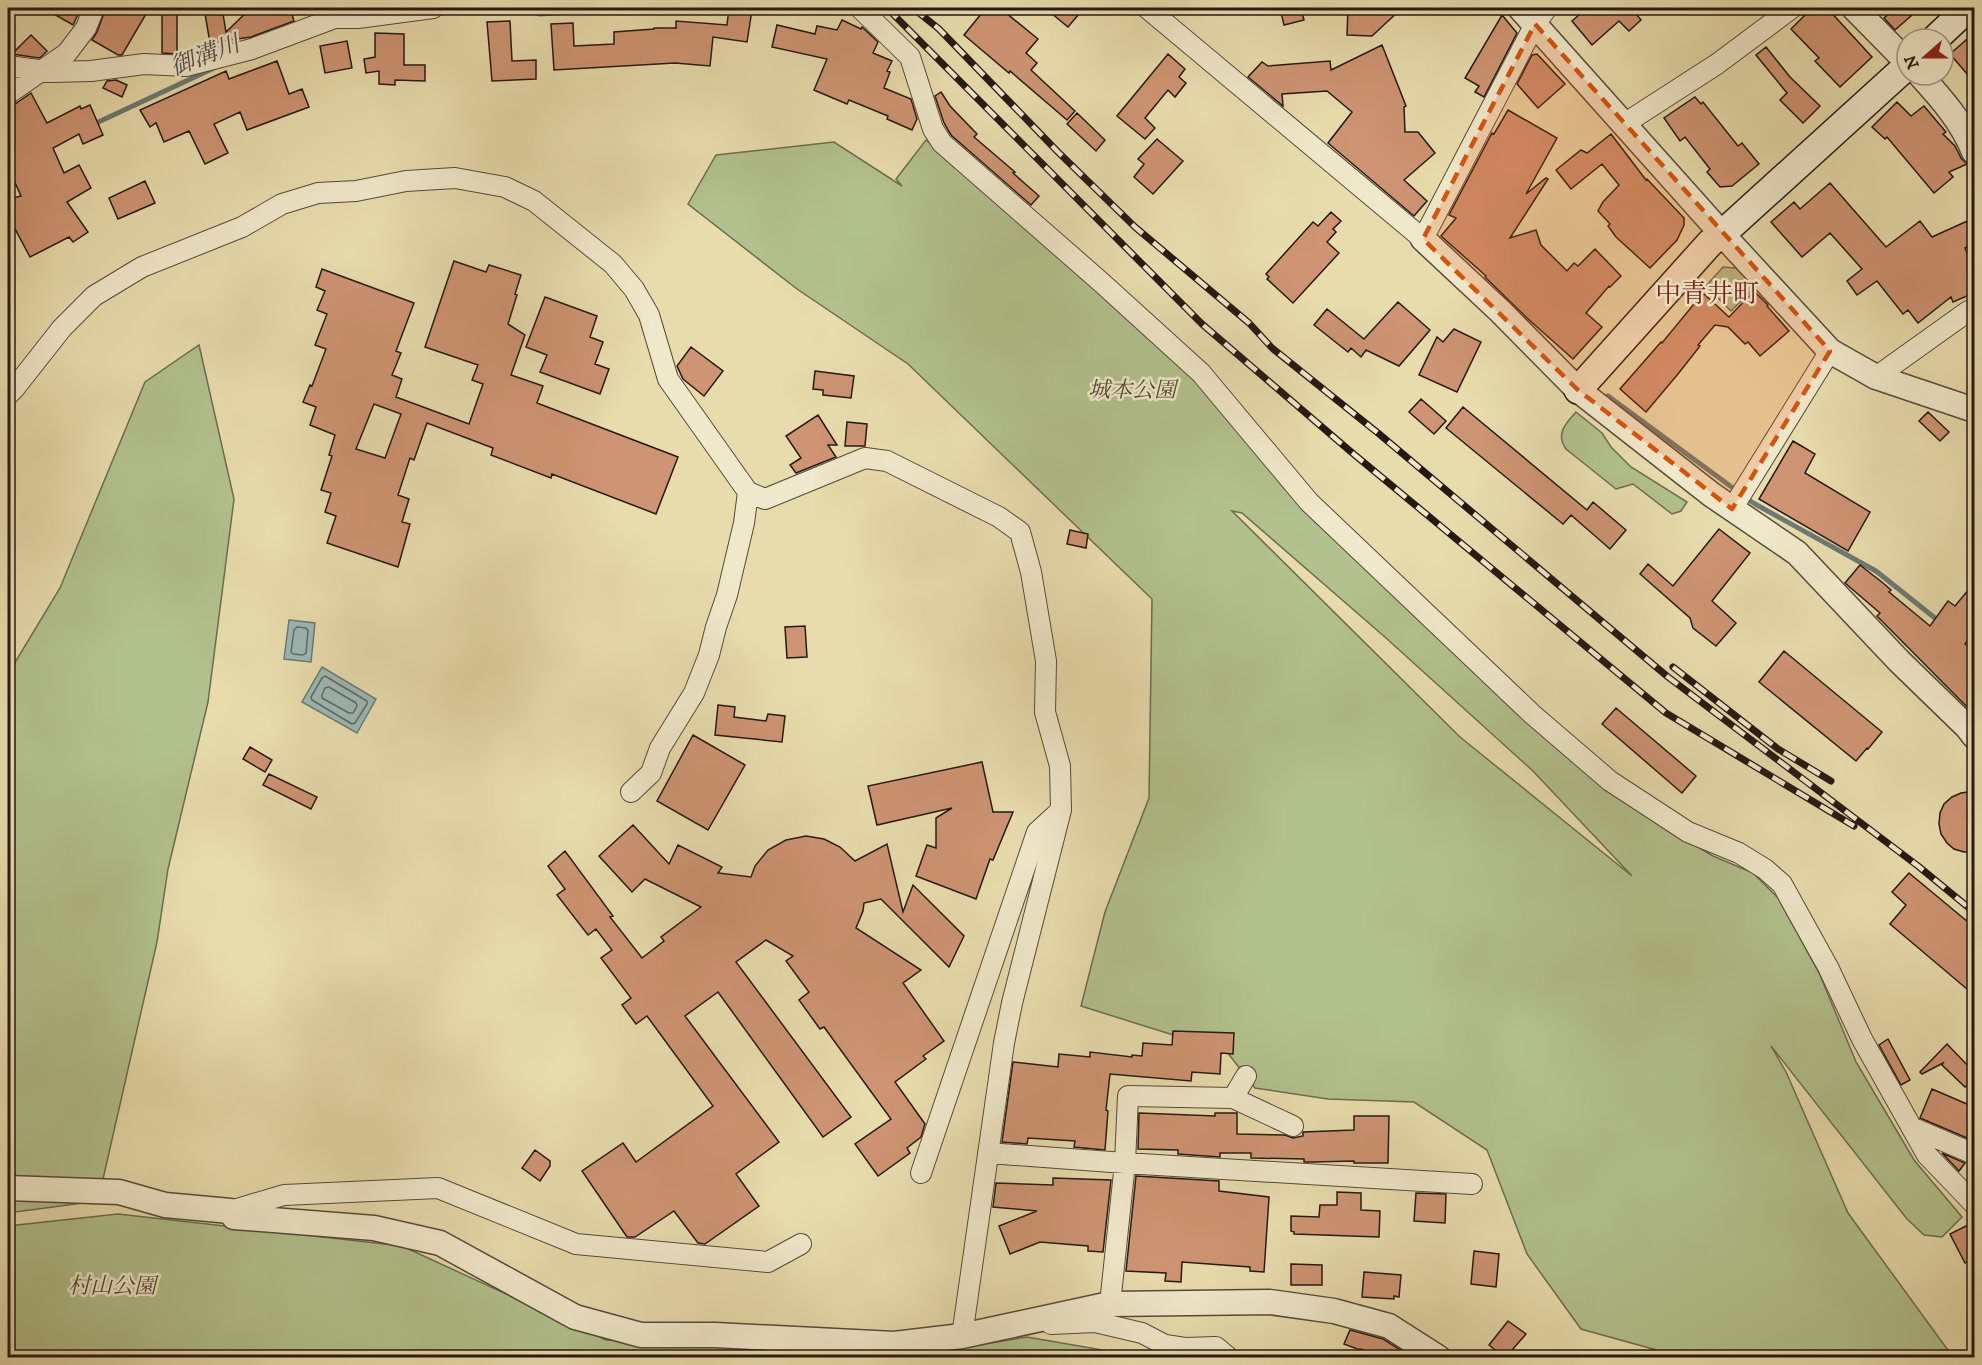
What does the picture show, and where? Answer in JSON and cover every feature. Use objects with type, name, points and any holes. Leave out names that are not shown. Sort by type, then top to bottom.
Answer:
[{"type":"main road","points":[[1948,27],[1968,8]]},
{"type":"main road","points":[[1578,390],[1710,243],[1895,75]]},
{"type":"street","points":[[8,94],[67,52],[86,28],[94,8]]},
{"type":"street","points":[[8,66],[54,72],[91,71],[144,64],[186,66],[252,49],[335,18],[359,13],[434,8]]},
{"type":"street","points":[[860,8],[910,57],[933,129],[942,143],[1201,373],[1317,510],[1533,714],[1610,781],[1688,832],[1739,853],[1765,869],[1782,884],[1828,967],[1862,1039],[1911,1127],[1928,1155],[1974,1204]]},
{"type":"street","points":[[1147,8],[1423,239],[1500,311],[1578,390],[1732,509],[1797,552],[1974,736]]},
{"type":"street","points":[[1624,124],[1718,64],[1792,8]]},
{"type":"street","points":[[1854,8],[1895,51]]},
{"type":"street","points":[[1423,239],[1534,13],[1624,124],[1830,351],[1876,377],[1974,410]]},
{"type":"street","points":[[1931,87],[1970,140],[1974,152]]},
{"type":"street","points":[[8,395],[62,328],[94,296],[142,267],[242,227],[282,204],[318,193],[356,192],[406,181],[455,178],[504,187],[534,201],[613,264],[634,289],[649,315],[668,380],[748,492],[765,499],[865,458],[887,461],[999,517],[1020,532],[1031,572],[1046,661],[1045,712],[1060,766],[1061,810],[1012,1003],[962,1336]]},
{"type":"street","points":[[1876,377],[1974,308]]},
{"type":"street","points":[[1732,509],[1830,351]]},
{"type":"street","points":[[631,792],[651,773],[660,748],[694,693],[709,655],[728,595],[744,523],[748,492]]},
{"type":"street","points":[[921,1173],[1037,832],[1061,810]]},
{"type":"street","points":[[1233,1098],[1246,1076]]},
{"type":"street","points":[[1110,1304],[1125,1163],[1128,1096],[1233,1098],[1293,1126]]},
{"type":"street","points":[[1911,1127],[1974,1154]]},
{"type":"street","points":[[988,1153],[1472,1184]]},
{"type":"street","points":[[8,1188],[119,1192],[165,1206],[230,1211],[284,1195],[438,1188],[576,1244],[768,1262],[801,1244]]},
{"type":"street","points":[[230,1211],[234,1217],[374,1228],[440,1243],[575,1317],[641,1335],[715,1335],[894,1344],[962,1336],[1110,1304],[1270,1302],[1334,1311],[1389,1326],[1439,1358]]},
{"type":"street","points":[[1022,1322],[1056,1324],[1095,1322],[1142,1334],[1165,1344],[1185,1348],[1216,1347],[1229,1358]]},
{"type":"highlighted area","points":[[1535,24],[1830,351],[1732,509],[1578,390],[1423,239]]},
{"type":"green space","name":"城本公園","points":[[926,140],[1170,354],[1233,421],[1284,488],[1590,773],[1657,823],[1713,856],[1753,873],[1778,898],[1820,975],[1856,1062],[1914,1160],[1962,1217],[1942,1237],[1924,1235],[1907,1219],[1771,1046],[1786,1072],[1848,1213],[1953,1357],[1672,1357],[1660,1351],[1581,1329],[1527,1254],[1487,1150],[1414,1102],[1328,1099],[1255,1088],[1227,1052],[1081,1006],[1105,912],[1149,798],[1152,599],[908,364],[797,289],[688,204],[716,155],[834,142],[902,186],[896,179]],"holes":[[[1232,511],[1242,513],[1386,638],[1533,771],[1632,876],[1460,737]]]},
{"type":"green space","points":[[1723,267],[1736,268],[1755,287],[1731,311],[1706,286]]},
{"type":"green space","points":[[199,345],[234,499],[208,702],[168,869],[157,942],[98,1201],[8,1213],[8,674],[60,588],[145,382]]},
{"type":"green space","points":[[1576,412],[1602,433],[1611,447],[1631,467],[1687,502],[1681,511],[1672,514],[1633,484],[1616,489],[1566,449],[1562,438],[1563,429]]},
{"type":"green space","name":"村山公園","points":[[118,1214],[402,1246],[606,1340],[912,1356],[1027,1337],[1143,1357],[8,1357],[8,1226]]},
{"type":"water","points":[[289,620],[315,623],[311,662],[284,659]]},
{"type":"water","points":[[322,667],[376,699],[357,733],[302,702]]},
{"type":"building","points":[[43,8],[81,8],[73,25]]},
{"type":"building","points":[[106,8],[136,8],[146,14],[122,55],[92,40]]},
{"type":"building","points":[[162,8],[177,8],[177,54],[162,53]]},
{"type":"building","points":[[204,8],[222,8],[226,32],[251,8],[290,8],[294,21],[251,37],[210,43]]},
{"type":"building","points":[[729,8],[752,10],[747,42],[713,37],[710,66],[675,63],[554,70],[551,24],[573,23],[574,46],[614,44],[614,32],[676,28],[676,21],[727,25]]},
{"type":"building","points":[[986,8],[1000,8],[1038,39],[1026,53],[1037,63],[1031,70],[1075,111],[1067,120],[964,35]]},
{"type":"building","points":[[1045,8],[1084,8],[1068,27]]},
{"type":"building","points":[[1280,8],[1301,8],[1304,20],[1284,25]]},
{"type":"building","points":[[1348,8],[1402,8],[1372,36],[1347,35]]},
{"type":"building","points":[[1587,8],[1634,8],[1632,9],[1641,20],[1629,31],[1619,21],[1592,45],[1572,21]]},
{"type":"building","points":[[1812,8],[1827,8],[1872,57],[1840,87],[1815,61],[1819,58],[1791,29]]},
{"type":"building","points":[[1895,8],[1920,8],[1898,27],[1895,27],[1895,30],[1884,18]]},
{"type":"building","points":[[1502,15],[1517,33],[1484,97],[1475,92],[1479,86],[1465,78]]},
{"type":"building","points":[[842,20],[861,29],[862,27],[878,42],[873,53],[892,61],[887,71],[890,72],[884,88],[911,99],[917,119],[912,130],[887,119],[888,116],[849,100],[847,104],[814,90],[827,59],[772,47],[777,25],[815,34],[817,26],[837,30]]},
{"type":"building","points":[[510,21],[512,61],[536,60],[536,79],[492,81],[487,22]]},
{"type":"building","points":[[375,33],[404,34],[404,65],[425,65],[425,81],[395,80],[395,85],[379,84],[379,71],[366,73],[364,59],[375,57]]},
{"type":"building","points":[[1974,33],[1974,82],[1955,60],[1955,50]]},
{"type":"building","points":[[31,35],[47,51],[39,58],[12,54]]},
{"type":"building","points":[[347,41],[352,68],[325,73],[320,46]]},
{"type":"building","points":[[1382,45],[1406,106],[1404,107],[1405,132],[1418,132],[1435,153],[1404,180],[1427,201],[1414,216],[1328,143],[1352,112],[1327,91],[1282,94],[1283,106],[1248,77],[1262,62],[1268,66],[1330,61],[1331,70]]},
{"type":"building","points":[[1766,47],[1790,77],[1820,106],[1803,123],[1780,100],[1787,93],[1756,55]]},
{"type":"building","points":[[1168,54],[1185,69],[1179,77],[1186,83],[1175,97],[1168,90],[1145,118],[1155,128],[1145,139],[1117,116]]},
{"type":"building","points":[[1537,54],[1565,84],[1538,108],[1517,84],[1532,55]]},
{"type":"building","points":[[277,61],[289,94],[302,89],[309,107],[247,130],[240,112],[214,124],[228,153],[205,164],[189,131],[164,142],[156,123],[150,127],[140,110],[226,71],[229,79]]},
{"type":"building","points":[[116,80],[127,85],[122,97],[103,88],[107,81]]},
{"type":"building","points":[[941,92],[950,106],[977,134],[974,137],[1039,196],[1031,205],[951,135],[944,123],[935,96]]},
{"type":"building","points":[[31,93],[47,123],[80,106],[81,109],[90,105],[103,135],[83,144],[79,134],[53,148],[64,173],[79,165],[91,188],[67,202],[88,232],[73,242],[69,237],[30,257],[14,227],[8,229],[8,199],[21,196],[8,167],[8,106]]},
{"type":"building","points":[[1695,97],[1701,104],[1703,102],[1738,146],[1742,143],[1759,164],[1732,186],[1720,187],[1707,172],[1710,169],[1685,137],[1680,141],[1664,118]]},
{"type":"building","points":[[1897,102],[1911,116],[1924,106],[1946,132],[1943,134],[1955,146],[1967,164],[1949,172],[1953,177],[1934,193],[1887,137],[1885,139],[1872,127]]},
{"type":"building","points":[[1508,110],[1557,138],[1526,194],[1546,178],[1548,179],[1510,238],[1536,230],[1541,245],[1567,271],[1574,263],[1578,266],[1595,249],[1621,276],[1609,286],[1586,313],[1602,327],[1573,359],[1441,236],[1456,218],[1449,215],[1492,133],[1494,134]]},
{"type":"building","points":[[1077,113],[1105,140],[1096,151],[1067,124]]},
{"type":"building","points":[[1611,134],[1646,180],[1684,218],[1684,225],[1677,240],[1650,268],[1616,237],[1608,226],[1610,224],[1598,211],[1619,185],[1602,164],[1571,189],[1556,170],[1581,150],[1587,153]]},
{"type":"building","points":[[1157,139],[1183,161],[1153,194],[1134,177],[1144,164],[1138,159]]},
{"type":"building","points":[[145,181],[155,203],[118,219],[109,198]]},
{"type":"building","points":[[1830,183],[1886,247],[1920,221],[1932,237],[1974,218],[1974,244],[1965,248],[1974,272],[1974,293],[1953,302],[1951,297],[1918,323],[1908,310],[1903,314],[1877,281],[1857,295],[1847,281],[1862,269],[1830,233],[1802,257],[1771,222],[1794,202],[1800,209]]},
{"type":"building","points":[[1331,212],[1341,221],[1333,229],[1336,232],[1327,242],[1339,253],[1293,303],[1267,279],[1269,277],[1266,274],[1313,222],[1318,226]]},
{"type":"building","points":[[454,261],[486,272],[489,265],[521,275],[508,324],[525,335],[511,375],[543,386],[537,403],[678,457],[656,514],[552,474],[551,478],[491,455],[493,448],[427,423],[414,460],[410,458],[398,495],[409,499],[402,522],[410,524],[398,567],[327,543],[336,516],[325,512],[331,493],[321,490],[332,456],[329,455],[335,435],[310,425],[316,407],[303,402],[310,385],[312,386],[326,349],[315,345],[327,314],[317,310],[325,291],[316,287],[322,269],[414,303],[396,351],[401,353],[392,375],[402,379],[396,397],[469,424],[483,384],[472,380],[478,365],[425,347]],"holes":[[[374,404],[401,414],[385,458],[356,449]]]},
{"type":"building","points":[[1754,291],[1789,331],[1760,356],[1748,342],[1745,344],[1728,327],[1715,325],[1646,412],[1620,389],[1703,293],[1729,317]]},
{"type":"building","points":[[545,297],[597,316],[590,337],[603,342],[595,364],[609,369],[600,394],[540,372],[547,355],[526,347]]},
{"type":"building","points":[[1398,302],[1430,330],[1399,366],[1366,350],[1361,357],[1351,348],[1348,352],[1314,325],[1327,309],[1364,339]]},
{"type":"building","points":[[1454,329],[1481,342],[1457,392],[1419,375],[1437,337],[1443,342]]},
{"type":"building","points":[[691,347],[723,371],[704,396],[683,379],[677,366]]},
{"type":"building","points":[[815,371],[854,376],[851,398],[823,395],[823,390],[813,389]]},
{"type":"building","points":[[1421,399],[1446,421],[1434,434],[1409,412]]},
{"type":"building","points":[[1463,407],[1587,510],[1593,502],[1626,530],[1610,549],[1571,515],[1563,524],[1446,428]]},
{"type":"building","points":[[1928,412],[1949,432],[1940,441],[1919,421]]},
{"type":"building","points":[[818,415],[837,445],[828,445],[836,457],[796,473],[790,465],[801,458],[786,436]]},
{"type":"building","points":[[847,422],[867,424],[865,446],[845,446]]},
{"type":"building","points":[[1793,441],[1815,454],[1805,473],[1870,512],[1848,551],[1759,499]]},
{"type":"building","points":[[1719,529],[1750,553],[1712,601],[1736,623],[1716,646],[1693,628],[1690,618],[1640,574],[1648,564],[1673,586]]},
{"type":"building","points":[[1070,530],[1088,534],[1086,548],[1067,544]]},
{"type":"building","points":[[1860,565],[1930,626],[1948,601],[1955,606],[1974,583],[1974,631],[1965,644],[1974,650],[1974,714],[1877,616],[1880,613],[1845,583]]},
{"type":"building","points":[[805,626],[807,657],[787,658],[785,627]]},
{"type":"building","points":[[1784,651],[1882,732],[1856,761],[1759,682]]},
{"type":"building","points":[[718,705],[735,707],[734,717],[766,721],[768,714],[785,716],[782,742],[715,735]]},
{"type":"building","points":[[1616,708],[1696,776],[1682,793],[1602,724]]},
{"type":"building","points":[[693,735],[745,765],[708,830],[657,801]]},
{"type":"building","points":[[250,747],[272,760],[265,772],[243,759]]},
{"type":"building","points":[[982,762],[993,812],[1013,812],[993,860],[990,859],[976,899],[916,876],[927,845],[936,848],[936,818],[952,808],[877,825],[868,786]]},
{"type":"building","points":[[269,774],[317,797],[311,809],[263,785]]},
{"type":"building","points":[[1974,791],[1974,852],[1964,852],[1954,849],[1941,834],[1940,813],[1944,804],[1952,797]]},
{"type":"building","points":[[633,825],[669,864],[678,845],[722,867],[718,873],[751,877],[755,866],[768,850],[786,840],[806,836],[824,839],[840,847],[855,861],[887,844],[903,912],[913,885],[964,936],[949,967],[881,899],[864,903],[856,928],[921,970],[903,983],[944,1041],[923,1056],[926,1059],[895,1082],[925,1124],[921,1137],[907,1148],[910,1153],[878,1176],[855,1144],[891,1119],[824,1027],[820,1029],[799,1000],[809,992],[786,961],[793,956],[766,940],[736,962],[851,1117],[823,1137],[718,992],[685,1016],[779,1142],[736,1174],[759,1206],[705,1244],[698,1243],[674,1211],[635,1237],[627,1237],[582,1171],[623,1143],[636,1162],[713,1106],[647,1016],[636,1024],[622,1005],[631,998],[601,958],[612,950],[596,929],[588,935],[557,895],[565,889],[548,866],[565,851],[613,916],[610,917],[642,958],[664,941],[661,937],[701,907],[645,879],[632,892],[599,856]]},
{"type":"building","points":[[1909,873],[1974,927],[1974,995],[1890,924],[1906,905],[1892,892]]},
{"type":"building","points":[[1173,1031],[1234,1033],[1233,1054],[1221,1053],[1220,1074],[1192,1072],[1191,1081],[1110,1074],[1105,1150],[1074,1147],[1075,1141],[1028,1138],[1027,1144],[1002,1142],[1013,1062],[1058,1067],[1059,1054],[1090,1057],[1090,1052],[1142,1056],[1143,1043],[1172,1045]]},
{"type":"building","points":[[1888,1039],[1910,1080],[1901,1085],[1879,1045]]},
{"type":"building","points":[[1947,1044],[1974,1072],[1974,1079],[1965,1087],[1942,1065],[1943,1063],[1922,1074],[1920,1072]]},
{"type":"building","points":[[1932,1089],[1974,1107],[1974,1141],[1920,1118]]},
{"type":"building","points":[[1139,1113],[1215,1116],[1215,1113],[1237,1113],[1237,1134],[1285,1135],[1293,1138],[1303,1136],[1303,1132],[1354,1130],[1354,1116],[1389,1116],[1388,1163],[1304,1162],[1304,1159],[1251,1158],[1251,1153],[1220,1153],[1220,1157],[1178,1154],[1178,1150],[1138,1149]]},
{"type":"building","points":[[535,1150],[550,1161],[550,1166],[540,1181],[522,1168]]},
{"type":"building","points":[[1942,1153],[1965,1163],[1959,1171]]},
{"type":"building","points":[[1136,1176],[1219,1181],[1219,1191],[1269,1197],[1264,1272],[1250,1271],[1250,1267],[1182,1262],[1181,1282],[1165,1281],[1166,1273],[1126,1271]]},
{"type":"building","points":[[1053,1178],[1111,1180],[1103,1252],[1088,1251],[1088,1246],[1040,1242],[1010,1254],[999,1226],[1037,1211],[993,1207],[996,1183],[1053,1185]]},
{"type":"building","points":[[1337,1192],[1361,1193],[1361,1210],[1380,1211],[1379,1237],[1294,1234],[1291,1231],[1291,1216],[1319,1217],[1320,1205],[1337,1205]]},
{"type":"building","points":[[1416,1193],[1446,1194],[1445,1223],[1414,1221]]},
{"type":"building","points":[[1974,1222],[1974,1258],[1965,1263],[1950,1234]]},
{"type":"building","points":[[1474,1251],[1499,1254],[1496,1287],[1471,1284]]},
{"type":"building","points":[[1291,1264],[1322,1265],[1322,1285],[1291,1285]]},
{"type":"building","points":[[1364,1272],[1401,1275],[1399,1297],[1394,1296],[1394,1299],[1362,1297]]},
{"type":"building","points":[[1508,1321],[1526,1334],[1505,1358],[1489,1345]]},
{"type":"building","points":[[1350,1330],[1383,1339],[1404,1352],[1402,1358],[1391,1358],[1344,1344]]},
{"type":"waterway","name":"御溝川","points":[[437,14],[456,8]]},
{"type":"waterway","name":"御溝川","points":[[521,8],[540,14],[621,8]]},
{"type":"waterway","name":"御溝川","points":[[92,125],[214,68]]},
{"type":"waterway","points":[[1608,396],[1737,491]]},
{"type":"waterway","points":[[1744,497],[1876,571],[1940,622]]},
{"type":"waterway","points":[[1962,638],[1974,642]]},
{"type":"railway","points":[[887,8],[1202,324],[1350,451],[1666,713],[1854,826]]},
{"type":"railway","points":[[913,8],[939,29],[1058,152],[1135,227],[1249,323],[1272,348],[1378,433],[1668,677],[1918,866],[1974,912]]},
{"type":"railway","points":[[1673,667],[1778,749],[1831,781]]},
{"type":"district","name":"中青井町","points":[[1707,294]]}]
